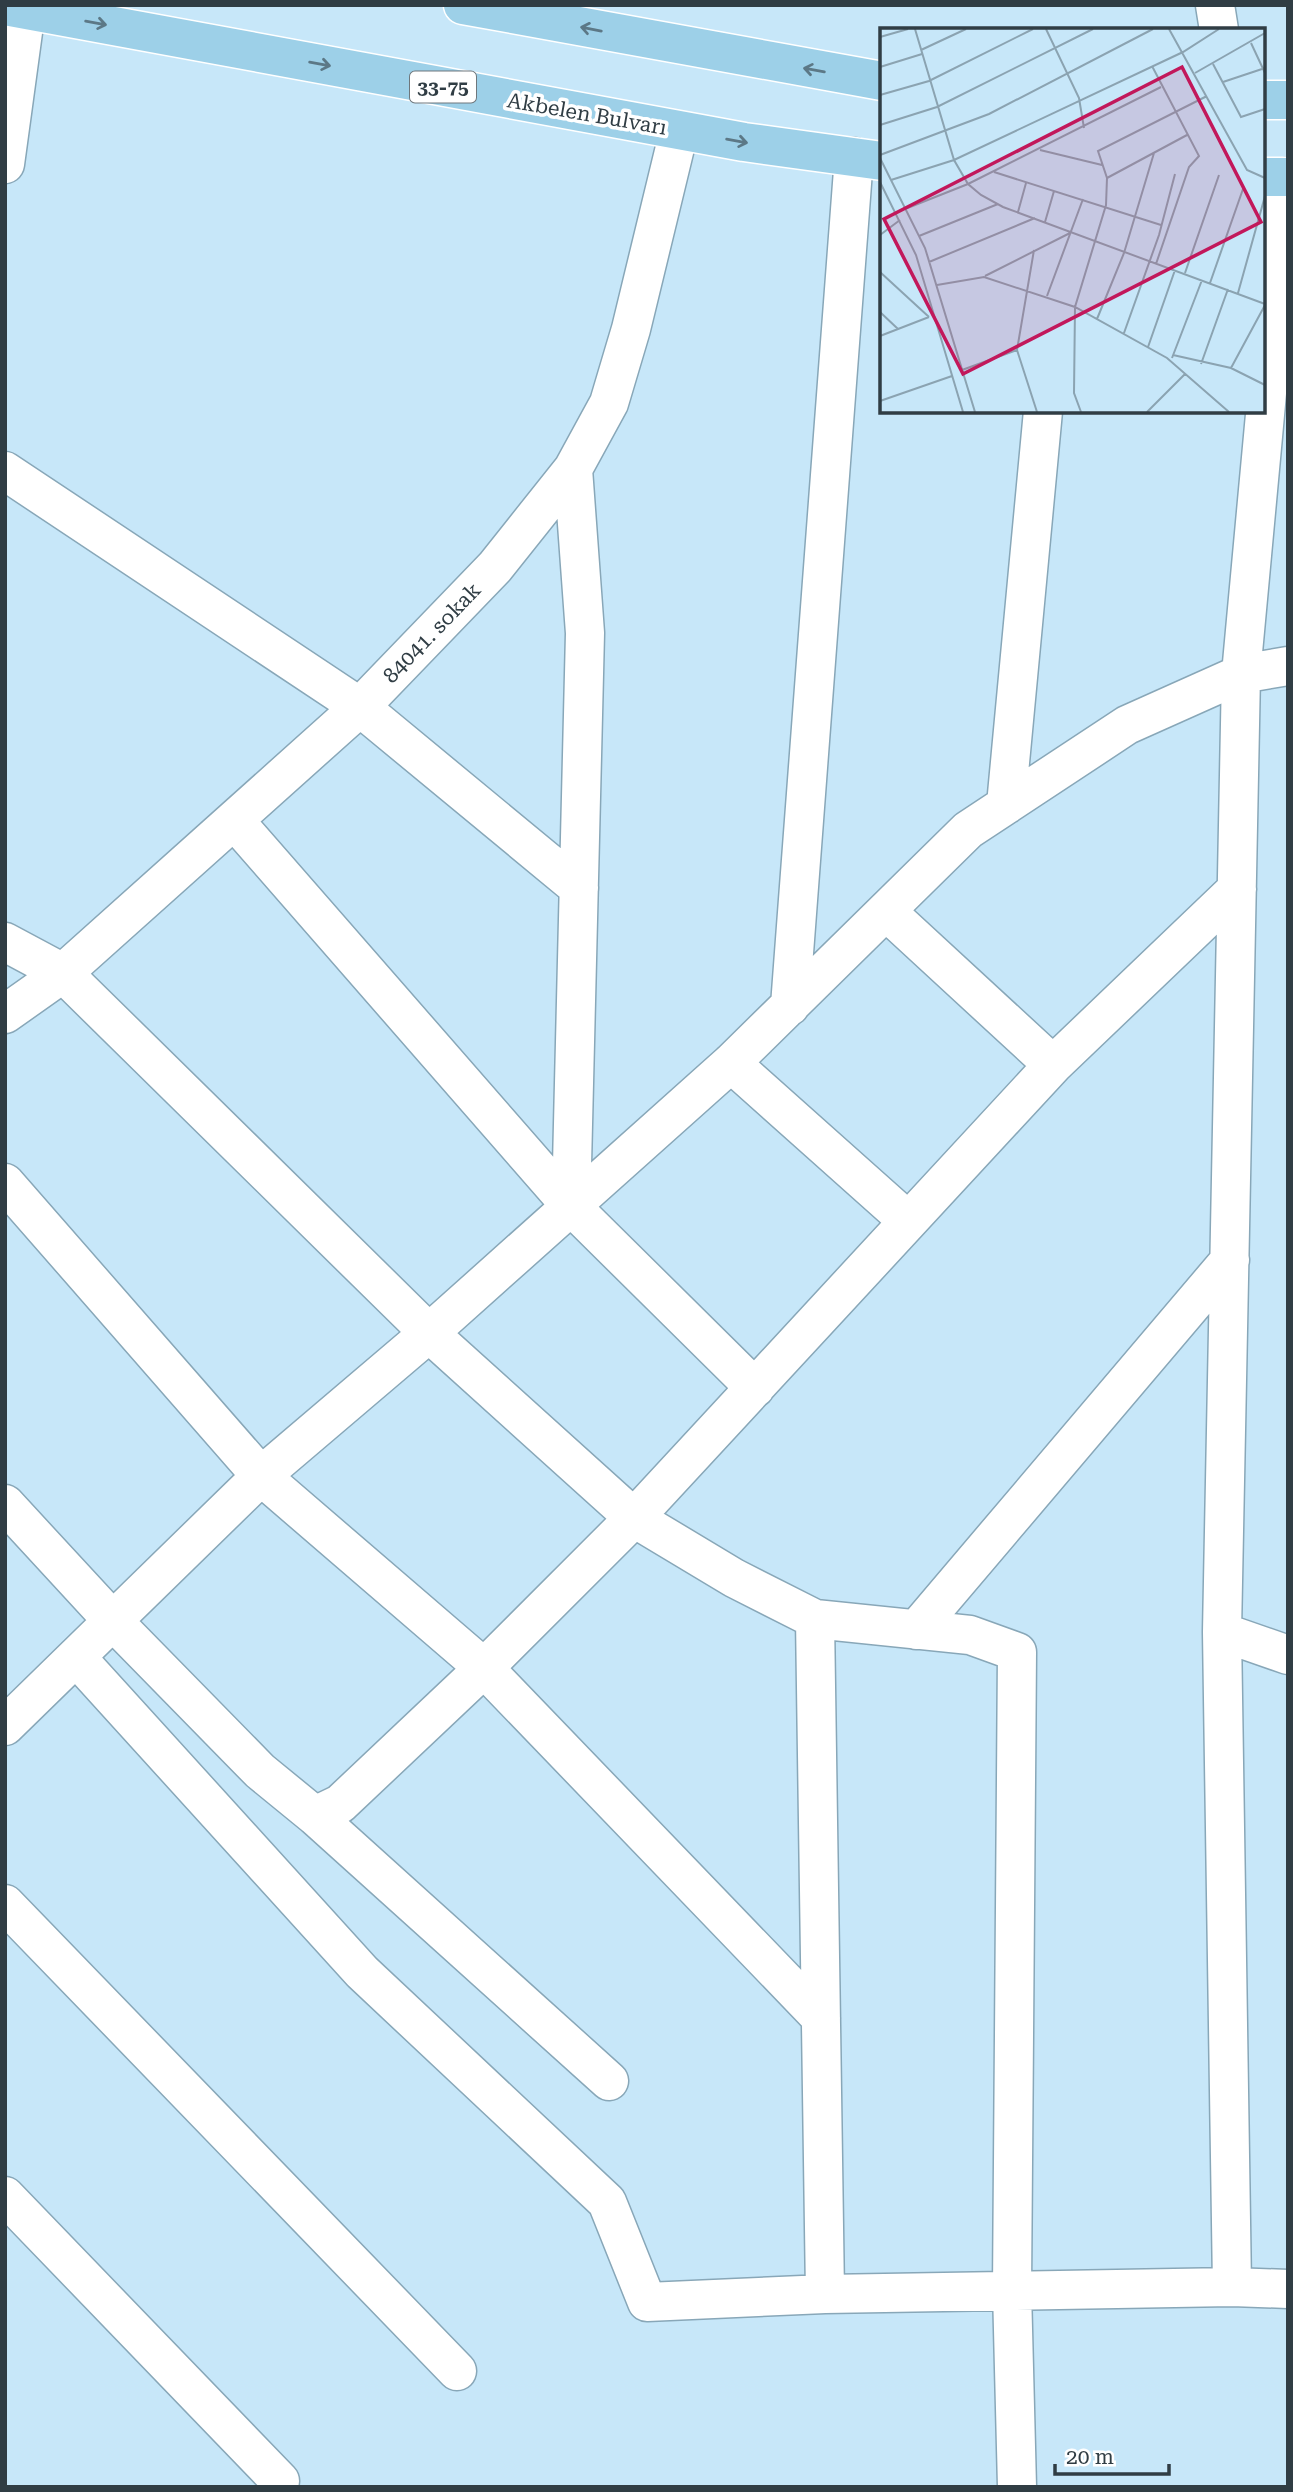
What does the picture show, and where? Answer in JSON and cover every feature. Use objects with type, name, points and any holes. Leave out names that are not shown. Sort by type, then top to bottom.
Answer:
[{"type":"main road","points":[[480,7],[880,82]]},
{"type":"main road","name":"Akbelen Bulvarı","points":[[12,13],[679,131],[868,159]]},
{"type":"main road","points":[[1265,100],[1288,100]]},
{"type":"street","points":[[1214,5],[1219,28]]},
{"type":"street","points":[[5,164],[12,13]]},
{"type":"street","name":"84041. sokak","points":[[5,1014],[63,973],[360,706],[495,567],[573,469],[612,391],[631,329],[679,131]]},
{"type":"street","points":[[790,1006],[868,159]]},
{"type":"street","points":[[1265,360],[1279,177]]},
{"type":"street","points":[[1006,805],[1043,413]]},
{"type":"street","points":[[1232,2287],[1222,1632],[1241,674],[1261,413]]},
{"type":"street","points":[[571,1206],[585,633],[573,469]]},
{"type":"street","points":[[5,471],[360,706],[579,888]]},
{"type":"street","points":[[5,1726],[261,1476],[429,1333],[731,1063],[968,830],[1128,725],[1241,674],[1288,666]]},
{"type":"street","points":[[234,820],[571,1206],[755,1388]]},
{"type":"street","points":[[315,1816],[340,1804],[484,1668],[634,1518],[1053,1065],[1237,889]]},
{"type":"street","points":[[886,911],[1053,1065]]},
{"type":"street","points":[[5,942],[63,973],[429,1333],[634,1518],[734,1578],[815,1619],[970,1635],[1017,1651],[1012,2290],[1017,2487]]},
{"type":"street","points":[[731,1063],[908,1221]]},
{"type":"street","points":[[5,1183],[261,1476],[484,1668],[821,2018]]},
{"type":"street","points":[[916,1630],[1230,1260]]},
{"type":"street","points":[[5,1504],[113,1621],[260,1772],[315,1816],[608,2081]]},
{"type":"street","points":[[815,1619],[825,2294]]},
{"type":"street","points":[[1222,1632],[1288,1656]]},
{"type":"street","points":[[76,1657],[362,1972],[607,2202],[647,2302],[825,2294],[1012,2290],[1232,2287],[1288,2289]]},
{"type":"street","points":[[5,1904],[457,2371]]},
{"type":"street","points":[[5,2196],[280,2482]]}]
